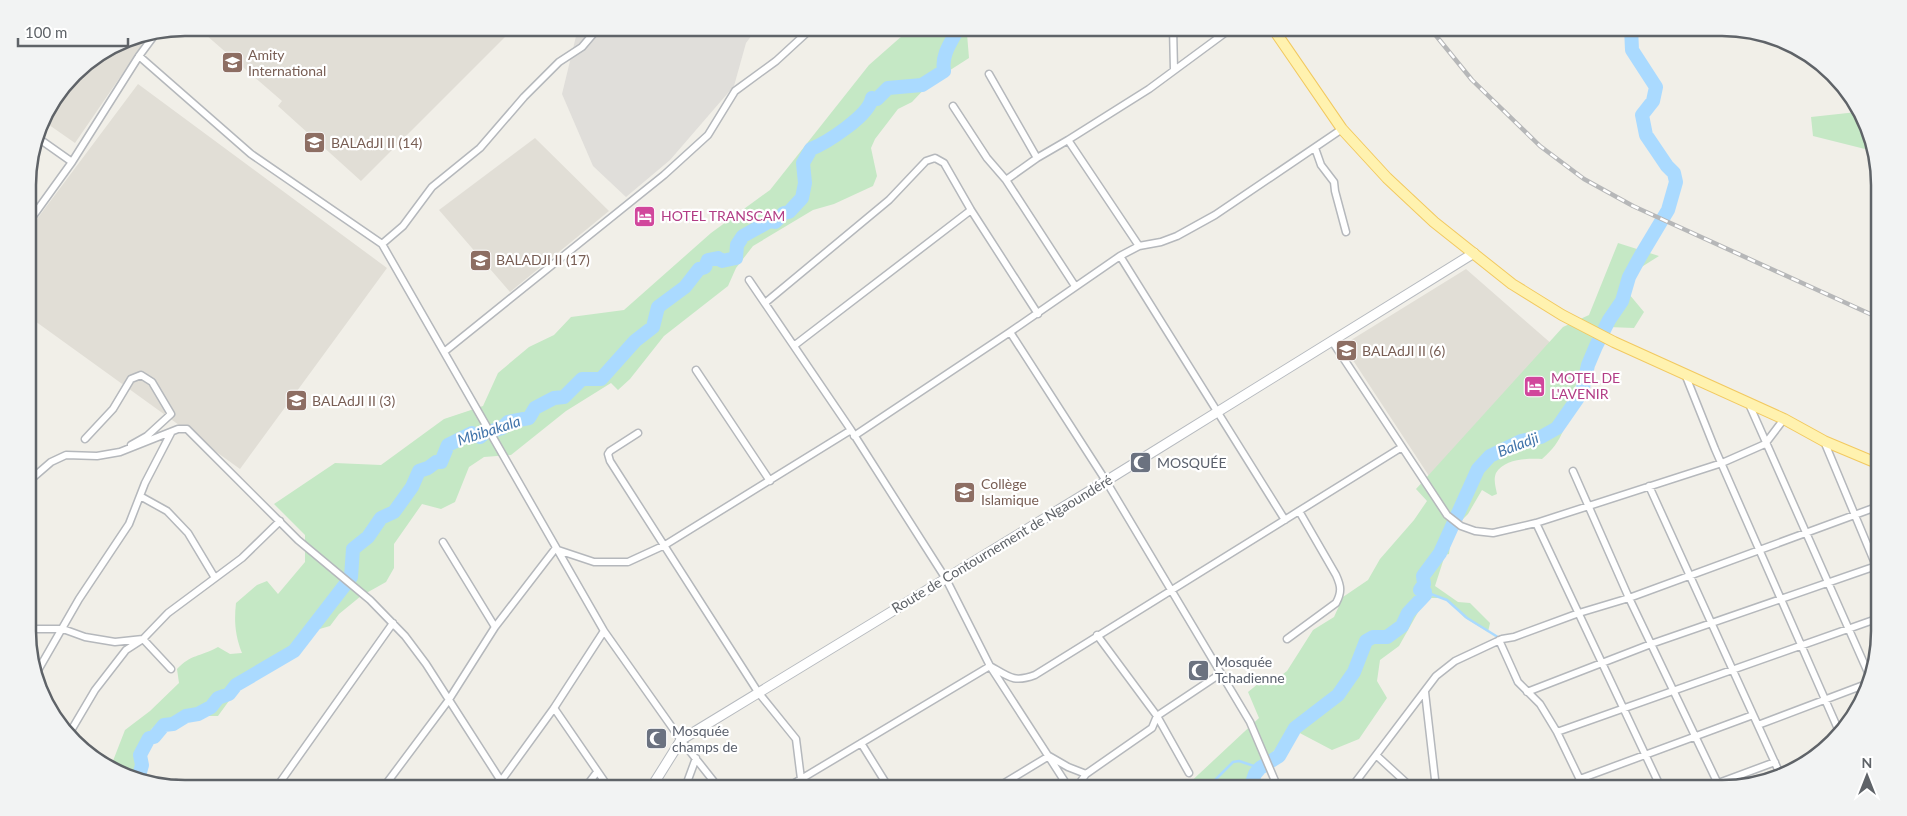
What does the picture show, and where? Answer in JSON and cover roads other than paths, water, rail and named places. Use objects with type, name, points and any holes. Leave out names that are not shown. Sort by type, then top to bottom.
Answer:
[{"type":"main road","points":[[1278,36],[1342,129],[1387,178],[1434,222],[1512,284],[1579,324],[1614,342],[1684,372],[1784,419],[1824,441],[1871,461]]},
{"type":"street","points":[[382,244],[403,226],[432,187],[480,148],[531,90],[559,62],[582,47],[592,36]]},
{"type":"street","points":[[444,352],[664,175],[708,135],[735,91],[776,61],[804,36]]},
{"type":"street","points":[[1173,36],[1174,70]]},
{"type":"street","points":[[1006,180],[1036,158],[1149,89],[1223,36]]},
{"type":"street","points":[[37,211],[72,162],[151,40]]},
{"type":"street","points":[[139,56],[251,154],[382,244],[490,431],[555,549],[604,631],[681,740],[713,780]]},
{"type":"street","points":[[989,74],[1036,158]]},
{"type":"street","points":[[953,106],[987,158],[1006,180],[1075,286]]},
{"type":"street","points":[[555,549],[594,562],[614,563],[628,562],[665,545],[852,433],[1038,314],[1120,256],[1139,246],[1161,242],[1177,236],[1215,215],[1342,129]]},
{"type":"street","points":[[1068,140],[1139,246]]},
{"type":"street","points":[[43,141],[72,162]]},
{"type":"street","points":[[1315,148],[1321,165],[1334,182],[1346,232]]},
{"type":"street","points":[[765,303],[889,200],[926,161],[935,158],[944,163],[971,210],[1038,314]]},
{"type":"street","points":[[794,345],[971,210]]},
{"type":"street","name":"Route de Contournement de Ngaoundéré","points":[[656,780],[681,740],[1106,481],[1474,253]]},
{"type":"street","points":[[1120,256],[1285,520]]},
{"type":"street","points":[[749,280],[794,345],[946,578],[990,666],[1064,779]]},
{"type":"street","points":[[1010,332],[1106,481],[1256,732],[1275,779]]},
{"type":"street","points":[[1332,341],[1402,447],[1454,520],[1475,531],[1493,533],[1536,523],[1722,464],[1765,444],[1784,419]]},
{"type":"street","points":[[696,370],[770,481]]},
{"type":"street","points":[[1684,372],[1722,464],[1837,726]]},
{"type":"street","points":[[85,439],[113,409],[131,379],[140,375],[146,377],[152,382],[171,414],[147,436],[120,452]]},
{"type":"street","points":[[1749,404],[1765,444],[1866,668]]},
{"type":"street","points":[[36,474],[51,462],[66,455],[97,456],[120,452],[170,433],[178,428],[187,429],[298,540],[370,600],[393,623],[426,664],[500,780]]},
{"type":"street","points":[[41,667],[79,599],[129,524],[144,483],[170,433]]},
{"type":"street","points":[[638,433],[608,454],[758,692],[796,739],[801,779],[990,666]]},
{"type":"street","points":[[1824,441],[1854,517],[1871,551]]},
{"type":"street","points":[[990,666],[1010,678],[1021,680],[1035,675],[1402,447]]},
{"type":"street","points":[[1573,471],[1629,598],[1716,779]]},
{"type":"street","points":[[1649,486],[1778,768]]},
{"type":"street","points":[[140,496],[167,511],[188,533],[215,578]]},
{"type":"street","points":[[1358,779],[1436,676],[1455,661],[1501,640],[1578,613],[1629,598],[1689,574],[1871,510]]},
{"type":"street","points":[[1287,639],[1336,603],[1341,595],[1341,585],[1336,574],[1299,511]]},
{"type":"street","points":[[73,728],[113,666],[126,650],[143,639],[168,613],[242,558],[280,521]]},
{"type":"street","points":[[1536,523],[1657,779]]},
{"type":"street","points":[[443,542],[495,626]]},
{"type":"street","points":[[389,780],[448,701],[495,626],[555,549]]},
{"type":"street","points":[[1527,692],[1652,644],[1871,567]]},
{"type":"street","points":[[1557,732],[1871,621]]},
{"type":"street","points":[[282,780],[393,623]]},
{"type":"street","points":[[36,629],[63,629],[85,637],[115,642],[143,639]]},
{"type":"street","points":[[502,780],[554,708],[604,631]]},
{"type":"street","points":[[1097,635],[1157,716],[1189,773]]},
{"type":"street","points":[[143,639],[172,669]]},
{"type":"street","points":[[1501,640],[1518,682],[1540,704],[1557,732],[1580,779],[1753,715]]},
{"type":"street","points":[[1082,779],[1086,774],[1148,732],[1155,723],[1157,716],[1220,674]]},
{"type":"street","points":[[1758,725],[1860,686]]},
{"type":"street","points":[[1425,692],[1435,779]]},
{"type":"street","points":[[554,708],[602,780]]},
{"type":"street","points":[[861,743],[885,780]]},
{"type":"street","points":[[1376,755],[1402,779]]},
{"type":"street","points":[[1049,756],[1068,767],[1086,774]]},
{"type":"street","points":[[1010,779],[1049,756]]},
{"type":"street","points":[[688,780],[696,758]]},
{"type":"street","points":[[1736,778],[1775,762]]},
{"type":"street","points":[[591,780],[596,772]]},
{"type":"waterway","name":"Mbibakala","points":[[140,773],[142,765],[140,755],[149,738],[154,737],[164,725],[173,724],[186,716],[198,714],[211,707],[218,698],[229,694],[236,685],[294,651],[351,577],[353,549],[368,537],[381,518],[394,512],[412,487],[419,471],[428,468],[436,462],[441,462],[448,445],[472,433],[480,437],[485,433],[502,428],[508,422],[529,418],[535,408],[554,398],[564,397],[582,379],[601,379],[635,341],[653,327],[658,307],[685,287],[699,269],[705,267],[708,260],[718,258],[722,261],[736,258],[737,245],[743,236],[770,221],[775,222],[784,213],[789,212],[802,198],[805,183],[803,163],[811,149],[846,128],[863,113],[872,98],[877,99],[888,88],[922,85],[944,71],[944,59],[954,36]]},
{"type":"waterway","name":"Baladji","points":[[1253,779],[1260,768],[1279,756],[1295,728],[1338,695],[1354,672],[1366,641],[1373,637],[1387,637],[1402,626],[1408,613],[1425,595],[1425,592],[1420,590],[1424,584],[1423,576],[1440,553],[1478,469],[1490,456],[1521,441],[1541,437],[1557,428],[1582,392],[1588,365],[1596,346],[1609,320],[1622,301],[1629,277],[1668,210],[1676,182],[1674,173],[1646,135],[1642,115],[1653,101],[1656,87],[1632,50],[1631,36]]},
{"type":"waterway","points":[[1420,590],[1447,600],[1467,618],[1501,639]]},
{"type":"waterway","points":[[1511,673],[1515,683],[1524,692]]},
{"type":"waterway","points":[[1216,779],[1233,762],[1239,761],[1260,768]]},
{"type":"railway","points":[[1436,36],[1472,80],[1540,146],[1584,179],[1633,206],[1871,314]]},
{"type":"place","name":"Amity International","points":[[232,63]]},
{"type":"place","name":"BALAdJI II (14)","points":[[315,143]]},
{"type":"place","name":"HOTEL TRANSCAM","points":[[645,216]]},
{"type":"place","name":"BALADJI II (17)","points":[[480,260]]},
{"type":"place","name":"BALAdJI II (6)","points":[[1346,351]]},
{"type":"place","name":"MOTEL DE L'AVENIR","points":[[1535,386]]},
{"type":"place","name":"BALAdJI II (3)","points":[[296,401]]},
{"type":"place","name":"MOSQUÉE","points":[[1141,463]]},
{"type":"place","name":"Collège Islamique","points":[[965,492]]},
{"type":"place","name":"Mosquée Tchadienne","points":[[1199,670]]},
{"type":"place","name":"Mosquée champs de","points":[[656,739]]}]
